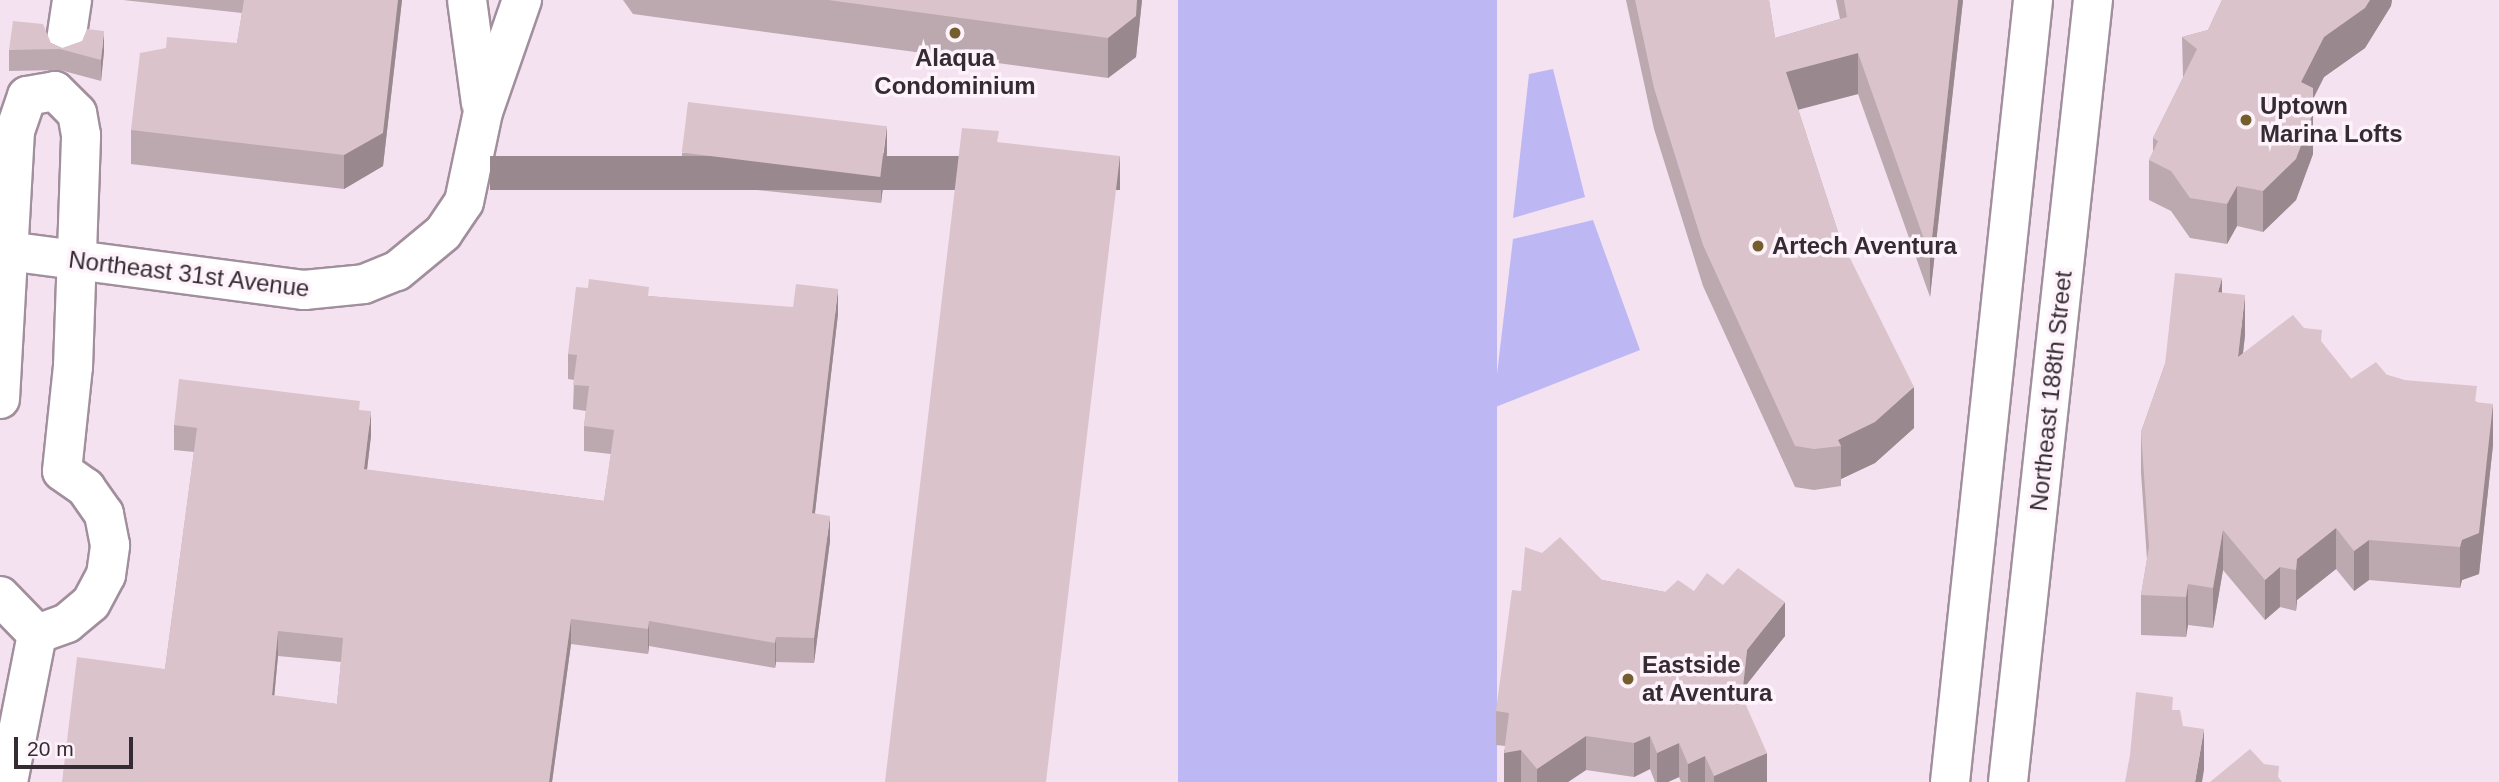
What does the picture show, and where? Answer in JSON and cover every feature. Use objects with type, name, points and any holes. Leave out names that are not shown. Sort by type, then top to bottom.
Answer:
[{"type":"street","points":[[37,634],[67,623],[91,603],[106,575],[110,544],[104,514],[86,488],[62,471],[73,367],[74,260],[81,135],[77,113],[59,71],[72,0]]},
{"type":"street","points":[[467,0],[483,112]]},
{"type":"street","points":[[483,112],[522,0]]},
{"type":"street","points":[[1950,782],[2034,0]]},
{"type":"street","name":"Northeast 188th Street","points":[[2008,782],[2093,0]]},
{"type":"street","points":[[0,399],[4,251],[20,111],[27,96],[59,71]]},
{"type":"street","name":"Northeast 31st Avenue","points":[[4,251],[295,290],[380,279],[427,249],[464,202],[483,112]]},
{"type":"street","points":[[0,596],[37,634]]},
{"type":"street","points":[[8,782],[37,634]]},
{"type":"shaded area","points":[[1178,0],[1497,0],[1497,782],[1178,782]]},
{"type":"shaded area","points":[[1553,69],[1585,197],[1513,218],[1529,74]]},
{"type":"shaded area","points":[[1593,220],[1640,350],[1493,408],[1513,239]]},
{"type":"shaded area","points":[[1465,632],[1492,635],[1485,699],[1458,697]]},
{"type":"building","points":[[244,0],[398,0],[383,133],[344,155],[131,130],[140,53],[166,48],[167,37],[237,43]]},
{"type":"building","points":[[828,0],[1137,0],[1136,16],[1108,38]]},
{"type":"building","name":"Artech Aventura","points":[[1635,0],[1769,0],[1775,38],[1847,17],[1844,0],[1958,0],[1930,256],[1858,53],[1786,72],[1840,238],[1914,387],[1875,422],[1838,440],[1841,446],[1814,449],[1795,446],[1703,245],[1654,88]]},
{"type":"building","name":"Uptown Marina Lofts","points":[[2222,0],[2370,0],[2365,8],[2324,37],[2301,82],[2313,88],[2313,113],[2296,159],[2263,191],[2237,186],[2227,204],[2190,198],[2171,171],[2149,160],[2158,141],[2153,138],[2197,49],[2182,37],[2208,30]]},
{"type":"building","points":[[13,21],[43,24],[51,43],[62,48],[82,41],[87,29],[104,31],[101,60],[60,49],[9,50]]},
{"type":"building","points":[[688,102],[887,126],[880,177],[682,153]]},
{"type":"building","points":[[962,128],[999,131],[997,142],[1120,156],[1046,782],[885,782]]},
{"type":"building","points":[[2175,273],[2222,278],[2218,292],[2245,295],[2238,357],[2293,315],[2304,328],[2322,330],[2321,341],[2351,379],[2376,362],[2387,375],[2404,380],[2477,386],[2475,402],[2493,404],[2479,533],[2462,540],[2460,547],[2369,540],[2354,551],[2336,528],[2297,559],[2296,570],[2280,567],[2265,580],[2223,530],[2213,588],[2188,584],[2186,597],[2141,595],[2149,547],[2141,432],[2165,364]]},
{"type":"building","points":[[589,279],[649,287],[648,296],[793,307],[796,284],[838,289],[812,513],[830,516],[814,638],[776,637],[775,643],[649,621],[648,629],[571,619],[549,782],[62,782],[77,657],[165,669],[197,428],[174,425],[179,379],[360,401],[359,410],[371,411],[364,469],[604,501],[614,430],[584,426],[589,386],[573,385],[577,355],[568,354],[576,287],[588,288]],"holes":[[[278,631],[343,638],[337,704],[272,695]]]},
{"type":"building","name":"Eastside at Aventura","points":[[1560,537],[1602,580],[1665,592],[1678,580],[1694,591],[1707,573],[1723,585],[1738,568],[1785,602],[1747,650],[1742,696],[1767,753],[1714,776],[1705,756],[1688,764],[1679,743],[1657,753],[1650,736],[1634,743],[1586,736],[1537,769],[1521,750],[1504,753],[1509,713],[1496,711],[1512,590],[1521,591],[1525,547],[1542,553]]},
{"type":"building","points":[[2136,692],[2173,697],[2172,710],[2180,710],[2183,726],[2204,729],[2195,782],[2125,782]]},
{"type":"building","points":[[2250,749],[2264,764],[2279,766],[2278,777],[2282,782],[2210,782]]},
{"type":"place","name":"Alaqua Condominium","points":[[955,33]]},
{"type":"place","name":"Uptown Marina Lofts","points":[[2246,120]]},
{"type":"place","name":"Artech Aventura","points":[[1758,246]]},
{"type":"place","name":"Eastside at Aventura","points":[[1628,679]]}]
